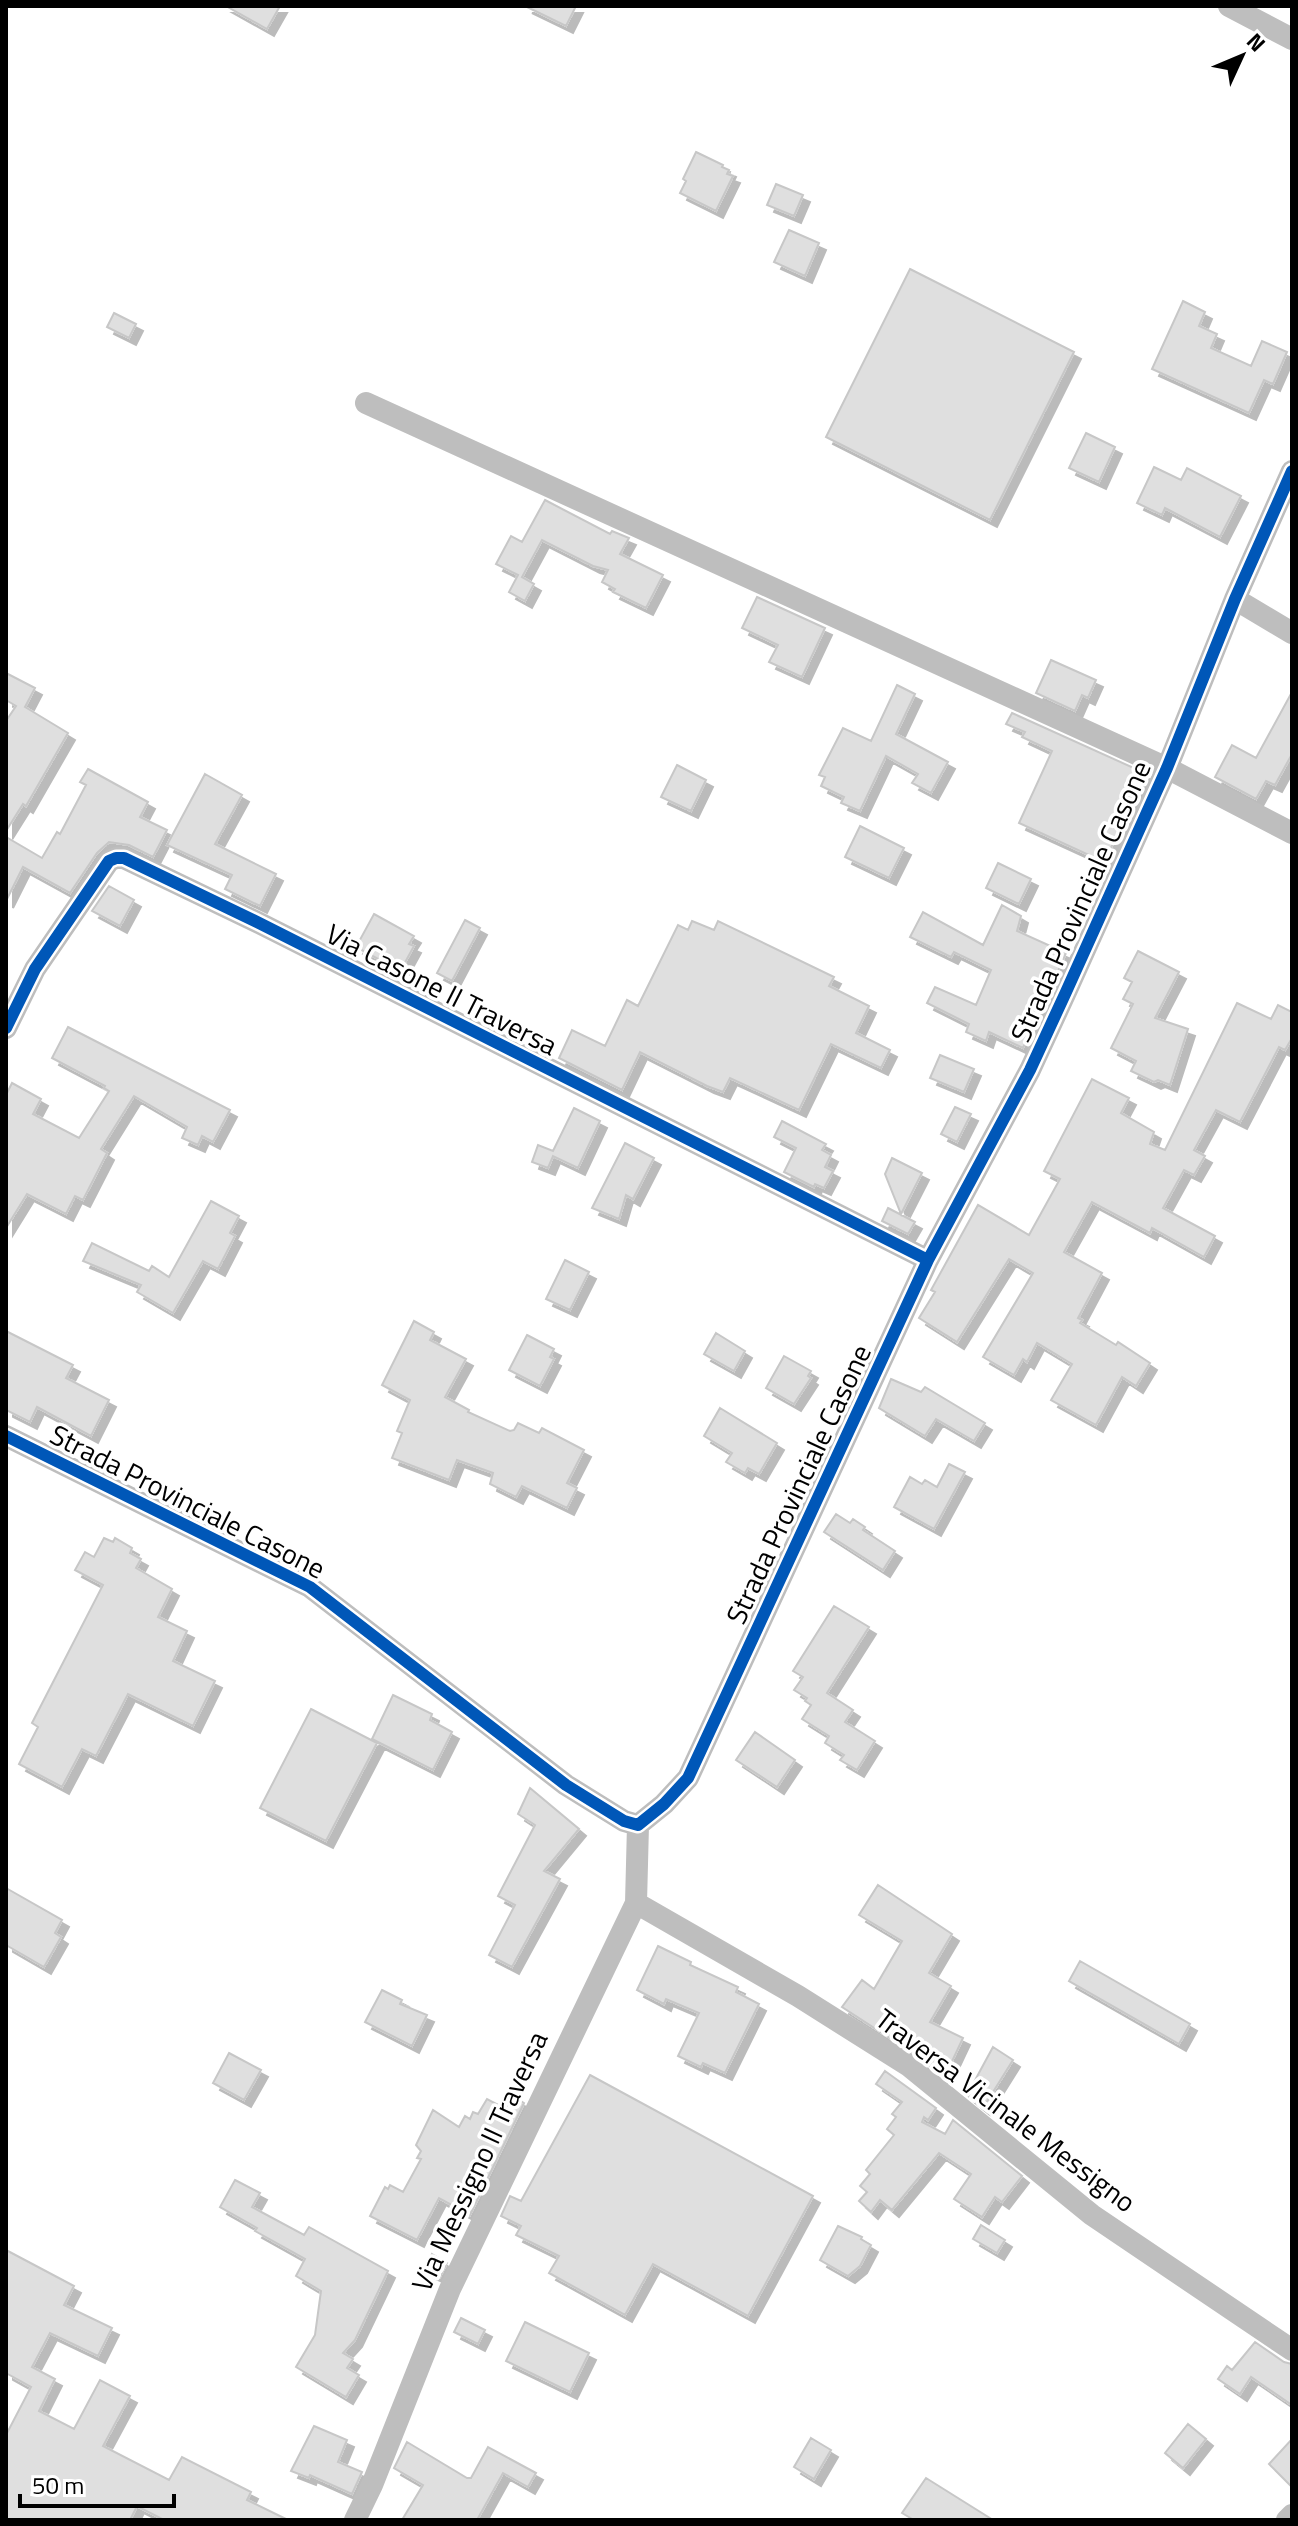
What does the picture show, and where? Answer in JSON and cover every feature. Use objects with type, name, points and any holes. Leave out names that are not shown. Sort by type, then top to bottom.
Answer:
[{"type":"street","points":[[1229,6],[1292,39]]},
{"type":"street","points":[[366,403],[1167,768],[1292,833]]},
{"type":"street","name":"Strada Provinciale Casone","points":[[6,1436],[310,1587],[566,1785],[624,1821],[638,1825],[664,1804],[688,1778],[928,1260],[1030,1070],[1167,768],[1235,599],[1292,471]]},
{"type":"street","points":[[1235,599],[1292,633]]},
{"type":"street","name":"Via Casone II Traversa","points":[[6,1028],[35,969],[109,861],[124,858],[928,1260]]},
{"type":"street","name":"Via Messigno II Traversa","points":[[355,2520],[372,2485],[450,2289],[636,1903],[638,1825]]},
{"type":"street","name":"Traversa Vicinale Messigno","points":[[636,1903],[798,1996],[909,2066],[1092,2215],[1292,2350]]},
{"type":"street","points":[[1287,2520],[1292,2515]]},
{"type":"building","points":[[226,6],[280,6],[267,29]]},
{"type":"building","points":[[525,6],[576,6],[566,26]]},
{"type":"building","points":[[696,152],[723,165],[729,170],[727,174],[733,176],[716,211],[680,193]]},
{"type":"building","points":[[776,184],[803,195],[794,216],[767,205]]},
{"type":"building","points":[[789,230],[819,243],[805,276],[774,262]]},
{"type":"building","points":[[910,269],[1074,352],[990,520],[826,437]]},
{"type":"building","points":[[1183,301],[1205,312],[1199,326],[1217,334],[1211,348],[1251,366],[1262,341],[1287,352],[1273,384],[1264,380],[1249,413],[1152,369]]},
{"type":"building","points":[[114,313],[136,324],[129,338],[107,327]]},
{"type":"building","points":[[1086,433],[1115,447],[1099,482],[1069,468]]},
{"type":"building","points":[[1154,467],[1181,480],[1187,468],[1241,496],[1220,537],[1165,508],[1162,515],[1137,503]]},
{"type":"building","points":[[545,500],[610,534],[612,531],[629,538],[620,554],[663,575],[646,608],[613,592],[615,589],[602,582],[608,570],[593,566],[542,540],[522,577],[534,584],[525,601],[509,592],[518,575],[496,564],[511,536],[522,542]]},
{"type":"building","points":[[757,597],[825,628],[802,677],[769,662],[778,645],[742,628]]},
{"type":"building","points":[[1051,660],[1096,680],[1088,698],[1082,695],[1075,711],[1036,693]]},
{"type":"building","points":[[6,673],[35,688],[25,707],[68,733],[26,806],[23,804],[6,831],[6,721],[16,706],[6,700]]},
{"type":"building","points":[[897,685],[915,694],[896,734],[948,762],[931,793],[912,783],[918,774],[886,756],[860,811],[841,803],[844,797],[821,786],[825,777],[819,775],[843,728],[871,741]]},
{"type":"building","points":[[1292,692],[1292,754],[1275,785],[1266,781],[1256,799],[1215,777],[1232,745],[1256,758]]},
{"type":"building","points":[[1012,713],[1147,774],[1104,862],[1019,823],[1052,751],[1022,737],[1025,732],[1006,724]]},
{"type":"building","points":[[677,765],[706,780],[691,811],[661,797]]},
{"type":"building","points":[[88,769],[148,802],[140,817],[167,830],[153,857],[129,845],[109,842],[97,853],[70,893],[23,867],[6,901],[6,837],[42,858],[57,832],[60,834],[86,785],[80,782]]},
{"type":"building","points":[[205,774],[242,795],[215,844],[276,874],[260,906],[225,889],[232,875],[167,845]]},
{"type":"building","points":[[860,826],[904,848],[889,878],[845,857]]},
{"type":"building","points":[[998,863],[1031,879],[1019,904],[986,888]]},
{"type":"building","points":[[109,886],[134,900],[120,926],[92,911]]},
{"type":"building","points":[[1002,905],[1021,916],[1017,931],[1066,953],[1023,1048],[989,1032],[986,1041],[966,1032],[969,1024],[927,1003],[935,987],[976,1005],[991,970],[954,952],[951,957],[910,937],[923,912],[983,945]]},
{"type":"building","points":[[374,914],[414,936],[409,944],[414,946],[402,968],[393,963],[391,966],[356,947]]},
{"type":"building","points":[[465,920],[480,928],[452,981],[437,973]]},
{"type":"building","points":[[692,921],[714,930],[718,921],[834,977],[829,986],[869,1006],[856,1033],[890,1050],[881,1068],[831,1044],[799,1110],[730,1078],[723,1092],[640,1052],[622,1090],[559,1058],[572,1030],[605,1046],[627,1000],[638,1006],[678,925],[688,930]]},
{"type":"building","points":[[1138,951],[1179,972],[1155,1018],[1188,1029],[1170,1085],[1158,1080],[1154,1082],[1131,1071],[1136,1061],[1111,1048],[1133,1004],[1123,999],[1132,982],[1124,978]]},
{"type":"building","points":[[1237,1003],[1271,1019],[1278,1005],[1292,1012],[1292,1038],[1285,1050],[1279,1047],[1240,1122],[1216,1110],[1194,1150],[1205,1156],[1194,1175],[1184,1170],[1163,1208],[1215,1236],[1204,1257],[1152,1228],[1150,1233],[1092,1202],[1064,1252],[1102,1273],[1078,1318],[1082,1320],[1080,1323],[1150,1363],[1136,1386],[1122,1377],[1096,1425],[1051,1400],[1072,1364],[1037,1343],[1027,1362],[1023,1359],[1014,1375],[983,1357],[1033,1273],[1009,1259],[957,1342],[919,1318],[978,1205],[1029,1235],[1060,1179],[1044,1171],[1092,1079],[1129,1098],[1121,1113],[1154,1132],[1150,1144],[1165,1150]]},
{"type":"building","points":[[68,1027],[230,1110],[213,1142],[202,1136],[198,1145],[182,1138],[187,1127],[134,1096],[101,1149],[107,1153],[83,1200],[75,1196],[66,1214],[27,1194],[6,1228],[6,1095],[12,1083],[41,1099],[33,1114],[79,1138],[109,1091],[52,1058]]},
{"type":"building","points":[[940,1055],[974,1069],[964,1092],[930,1078]]},
{"type":"building","points":[[955,1107],[971,1114],[957,1142],[941,1134]]},
{"type":"building","points":[[574,1108],[600,1121],[578,1168],[553,1156],[548,1168],[532,1162],[538,1145],[553,1151]]},
{"type":"building","points":[[782,1121],[826,1144],[822,1150],[831,1155],[825,1167],[833,1171],[824,1188],[815,1184],[814,1187],[784,1172],[796,1148],[774,1137]]},
{"type":"building","points":[[625,1143],[654,1158],[633,1199],[626,1195],[619,1219],[592,1208]]},
{"type":"building","points":[[892,1158],[922,1173],[901,1214],[885,1174]]},
{"type":"building","points":[[211,1201],[239,1216],[230,1233],[235,1236],[218,1269],[203,1261],[173,1313],[137,1292],[141,1285],[83,1261],[92,1243],[149,1271],[152,1266],[169,1277]]},
{"type":"building","points":[[888,1208],[915,1222],[908,1234],[882,1221]]},
{"type":"building","points":[[565,1260],[589,1272],[570,1310],[546,1299]]},
{"type":"building","points":[[414,1321],[434,1332],[430,1340],[466,1359],[445,1397],[468,1412],[510,1431],[518,1423],[539,1433],[542,1428],[584,1450],[567,1483],[577,1488],[567,1508],[522,1486],[516,1497],[490,1484],[493,1473],[457,1460],[449,1480],[392,1458],[402,1433],[397,1431],[410,1400],[382,1385]]},
{"type":"building","points":[[6,1331],[73,1365],[66,1378],[109,1400],[91,1436],[37,1407],[30,1422],[6,1410]]},
{"type":"building","points":[[716,1333],[745,1351],[734,1371],[704,1354]]},
{"type":"building","points":[[527,1335],[554,1349],[550,1357],[554,1359],[540,1386],[509,1370]]},
{"type":"building","points":[[784,1356],[811,1371],[808,1376],[811,1378],[794,1404],[766,1388]]},
{"type":"building","points":[[891,1379],[921,1392],[925,1387],[985,1423],[974,1441],[936,1419],[925,1436],[879,1408]]},
{"type":"building","points":[[720,1408],[777,1443],[759,1474],[748,1468],[745,1473],[726,1462],[732,1453],[704,1436]]},
{"type":"building","points":[[949,1464],[965,1472],[934,1529],[894,1507],[910,1477],[937,1487]]},
{"type":"building","points":[[836,1514],[850,1523],[853,1519],[865,1527],[863,1530],[895,1551],[883,1570],[824,1532]]},
{"type":"building","points":[[104,1538],[113,1542],[115,1538],[132,1548],[130,1553],[141,1559],[136,1568],[172,1589],[158,1617],[187,1631],[173,1661],[215,1681],[193,1726],[128,1694],[96,1756],[82,1749],[62,1787],[19,1764],[38,1727],[32,1723],[103,1585],[75,1570],[85,1552],[94,1557]]},
{"type":"building","points":[[834,1606],[869,1627],[827,1693],[853,1710],[845,1722],[875,1741],[857,1770],[840,1760],[844,1755],[825,1743],[829,1736],[802,1719],[811,1705],[805,1701],[807,1698],[794,1690],[803,1677],[793,1671]]},
{"type":"building","points":[[393,1695],[432,1714],[430,1720],[452,1732],[433,1770],[372,1739]]},
{"type":"building","points":[[311,1709],[377,1743],[326,1841],[260,1808]]},
{"type":"building","points":[[755,1732],[795,1760],[777,1787],[736,1760]]},
{"type":"building","points":[[530,1788],[579,1829],[544,1871],[560,1879],[512,1967],[489,1955],[515,1905],[498,1896],[535,1825],[518,1814]]},
{"type":"building","points":[[878,1885],[952,1934],[929,1973],[951,1986],[930,2022],[963,2038],[947,2072],[842,2007],[862,1980],[874,1989],[902,1941],[859,1915]]},
{"type":"building","points":[[6,1888],[62,1920],[55,1933],[61,1937],[44,1967],[6,1945]]},
{"type":"building","points":[[658,1946],[738,1987],[736,1992],[759,2004],[725,2073],[703,2063],[701,2067],[678,2056],[699,2013],[666,1999],[664,2004],[637,1990]]},
{"type":"building","points":[[1080,1961],[1190,2024],[1179,2044],[1069,1981]]},
{"type":"building","points":[[382,1990],[402,2000],[400,2004],[427,2015],[412,2046],[365,2022]]},
{"type":"building","points":[[993,2047],[1013,2060],[983,2108],[967,2095]]},
{"type":"building","points":[[229,2053],[261,2070],[244,2100],[213,2083]]},
{"type":"building","points":[[885,2071],[936,2108],[928,2120],[924,2117],[922,2122],[945,2134],[953,2120],[1022,2176],[1002,2202],[995,2197],[982,2217],[954,2199],[971,2174],[939,2153],[892,2210],[880,2200],[871,2212],[859,2201],[867,2192],[860,2186],[870,2174],[866,2170],[894,2135],[887,2129],[896,2117],[892,2114],[902,2102],[876,2084]]},
{"type":"building","points":[[590,2075],[813,2196],[748,2316],[653,2264],[625,2315],[549,2273],[559,2256],[516,2235],[521,2226],[501,2216],[510,2196],[521,2201]]},
{"type":"building","points":[[513,2096],[524,2103],[470,2215],[439,2198],[417,2240],[370,2216],[385,2187],[388,2189],[390,2185],[403,2192],[421,2159],[417,2158],[421,2151],[416,2145],[433,2110],[459,2127],[465,2116],[470,2119],[473,2112],[478,2114],[487,2099],[506,2109]]},
{"type":"building","points":[[235,2180],[260,2193],[252,2207],[304,2235],[309,2227],[388,2271],[355,2340],[343,2353],[353,2359],[347,2368],[359,2375],[346,2397],[296,2367],[315,2335],[321,2291],[296,2276],[305,2259],[220,2207]]},
{"type":"building","points":[[981,2225],[1005,2240],[997,2253],[973,2239]]},
{"type":"building","points":[[838,2226],[862,2237],[871,2245],[860,2266],[848,2276],[820,2260]]},
{"type":"building","points":[[6,2250],[74,2286],[64,2305],[112,2328],[98,2356],[50,2333],[32,2367],[55,2379],[39,2411],[74,2429],[100,2380],[130,2396],[103,2446],[169,2480],[182,2457],[251,2492],[247,2500],[288,2520],[164,2520],[137,2506],[130,2520],[6,2520],[6,2435],[31,2387],[6,2373]]},
{"type":"building","points":[[432,2254],[447,2263],[440,2277],[424,2270]]},
{"type":"building","points":[[461,2318],[485,2330],[478,2344],[454,2332]]},
{"type":"building","points":[[525,2322],[589,2353],[570,2392],[506,2361]]},
{"type":"building","points":[[1255,2342],[1292,2364],[1292,2405],[1251,2377],[1240,2394],[1218,2379],[1227,2366],[1232,2370]]},
{"type":"building","points":[[1188,2424],[1206,2439],[1183,2468],[1165,2453]]},
{"type":"building","points":[[314,2426],[347,2440],[338,2462],[362,2472],[352,2494],[310,2475],[309,2478],[291,2471]]},
{"type":"building","points":[[811,2438],[831,2450],[814,2479],[794,2467]]},
{"type":"building","points":[[1292,2439],[1292,2487],[1269,2464]]},
{"type":"building","points":[[407,2442],[467,2478],[471,2478],[488,2447],[536,2473],[528,2487],[503,2473],[477,2520],[402,2520],[423,2485],[394,2468]]},
{"type":"building","points":[[926,2478],[993,2520],[914,2520],[902,2513]]},
{"type":"cycle path","points":[[6,1436],[310,1587],[566,1785],[624,1821],[638,1825],[664,1804],[688,1778],[928,1260],[1030,1070],[1167,768],[1235,599],[1292,471]]},
{"type":"cycle path","points":[[6,1028],[35,969],[109,861],[124,858],[928,1260]]}]
